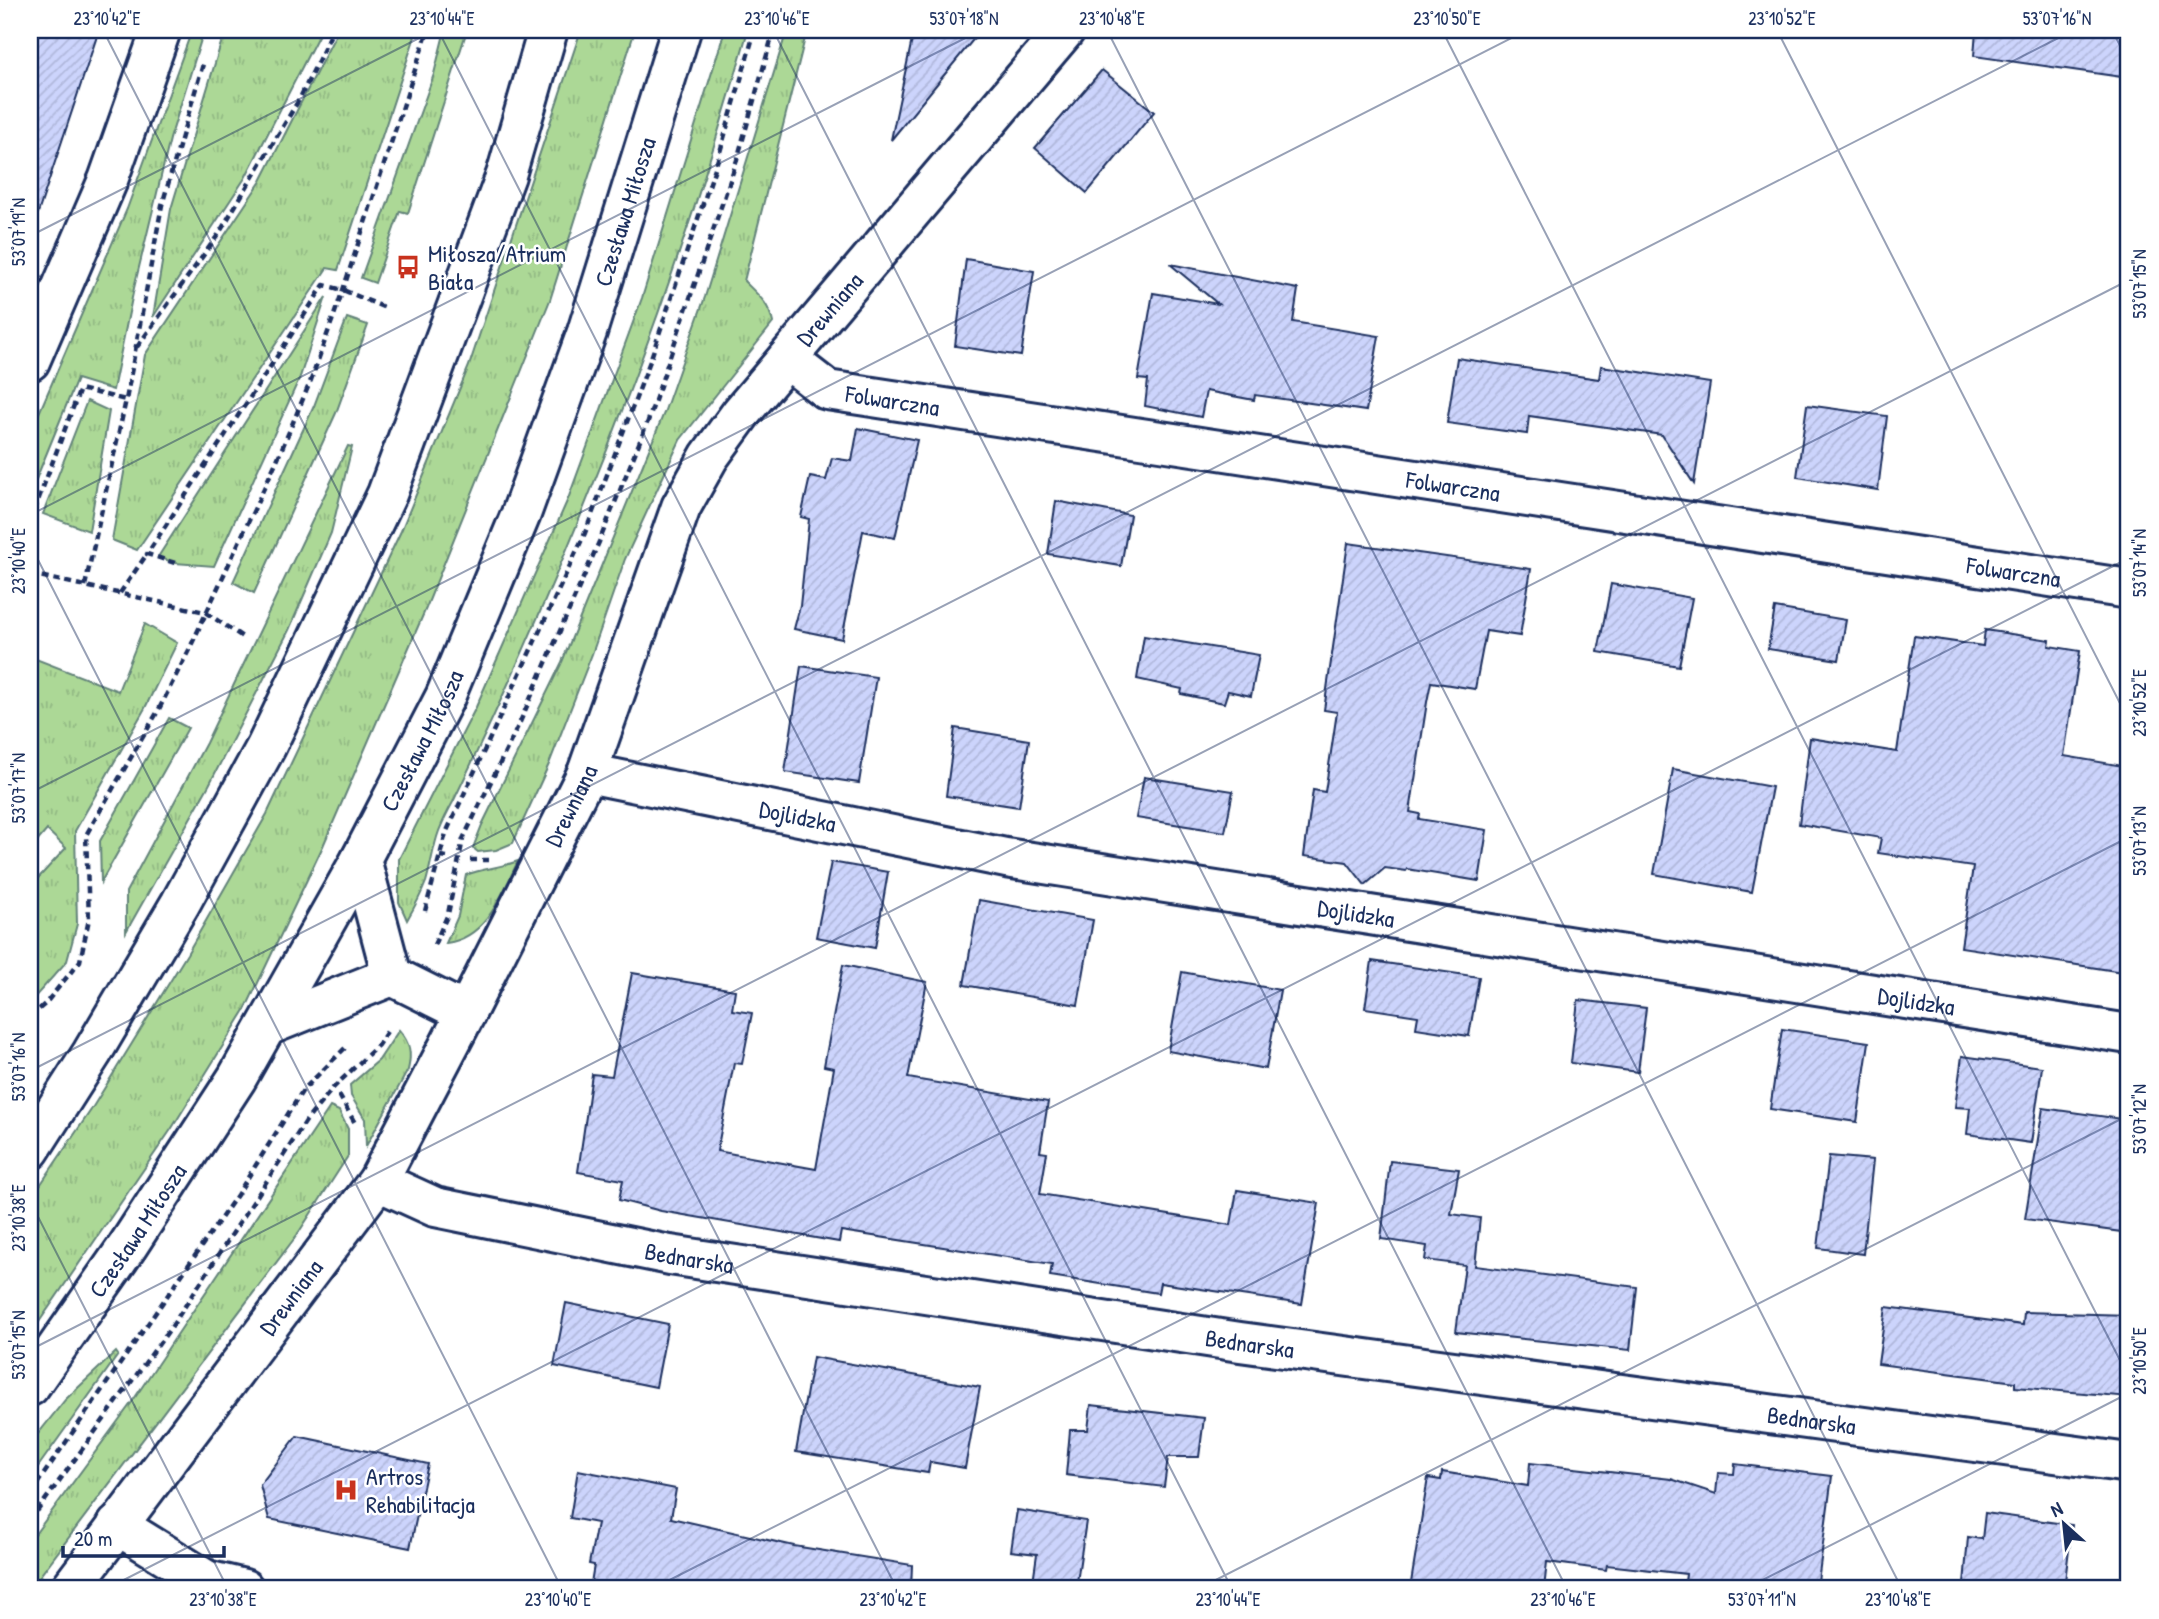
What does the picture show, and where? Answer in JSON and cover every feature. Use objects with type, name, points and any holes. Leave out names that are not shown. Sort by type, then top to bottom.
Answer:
[{"type":"street","points":[[30,361],[108,180],[161,30]]},
{"type":"street","points":[[30,1150],[92,1053],[180,904],[260,760],[387,494],[506,175],[548,30]]},
{"type":"street","name":"Czesława Miłosza","points":[[30,1386],[127,1247],[237,1078],[361,859],[445,697],[521,513],[587,332],[681,30]]},
{"type":"street","name":"Drewniana","points":[[70,1589],[378,1181],[587,774],[681,507],[709,457],[741,412],[1065,30]]},
{"type":"street","name":"Folwarczna","points":[[787,359],[827,390],[2129,589]]},
{"type":"street","name":"Dojlidzka","points":[[587,774],[1006,858],[2129,1034]]},
{"type":"street","points":[[361,859],[392,976]]},
{"type":"street","points":[[267,1026],[392,976],[466,1013]]},
{"type":"street","name":"Bednarska","points":[[378,1181],[435,1207],[670,1255],[1240,1342],[2129,1463]]},
{"type":"street","points":[[117,1525],[206,1580],[244,1589]]},
{"type":"path","points":[[135,350],[218,235],[300,98],[332,30]]},
{"type":"path","points":[[30,1017],[70,977],[80,961],[89,919],[86,835],[158,710],[277,460],[311,380],[428,30]]},
{"type":"path","points":[[423,915],[446,833],[590,520],[650,361],[709,184],[755,30]]},
{"type":"path","points":[[434,944],[448,914],[463,839],[520,722],[599,542],[648,421],[737,160],[774,30]]},
{"type":"path","points":[[85,586],[125,400],[162,205],[204,61]]},
{"type":"path","points":[[120,594],[324,285],[388,309]]},
{"type":"path","points":[[30,522],[80,388],[125,400]]},
{"type":"path","points":[[147,554],[175,563]]},
{"type":"path","points":[[30,574],[205,612],[244,638]]},
{"type":"path","points":[[440,856],[448,857]]},
{"type":"path","points":[[30,1521],[172,1326],[306,1121],[333,1088],[378,1045],[392,1023]]},
{"type":"path","points":[[30,1494],[237,1195],[303,1090],[353,1041]]},
{"type":"path","points":[[320,1073],[325,1079]]},
{"type":"green space","points":[[192,30],[204,30],[170,139],[134,288],[113,390],[77,379],[30,494],[30,434],[127,209]]},
{"type":"green space","points":[[225,30],[321,30],[245,178],[153,317],[171,209]]},
{"type":"green space","points":[[338,30],[417,30],[338,270],[327,268],[137,550],[112,540],[145,355],[261,181]]},
{"type":"green space","points":[[445,30],[467,30],[408,213],[400,211],[375,283],[361,278],[434,74]]},
{"type":"green space","points":[[581,30],[635,30],[550,300],[426,608],[323,846],[245,1010],[172,1128],[30,1335],[30,1200],[91,1110],[187,954],[267,814],[401,531],[469,366]]},
{"type":"green space","points":[[725,30],[748,30],[688,228],[654,326],[580,518],[497,708],[441,827],[426,882],[407,920],[399,902],[399,859],[476,707],[568,499],[642,298]]},
{"type":"green space","points":[[787,30],[807,30],[744,281],[766,305],[773,323],[680,440],[625,559],[549,764],[513,843],[496,850],[478,852],[473,848],[482,825],[562,662],[664,413],[705,297]]},
{"type":"green space","points":[[326,297],[300,377],[214,566],[175,563],[158,557]]},
{"type":"green space","points":[[347,318],[368,325],[336,413],[254,593],[233,582],[314,406]]},
{"type":"green space","points":[[87,401],[109,411],[89,531],[43,514]]},
{"type":"green space","points":[[348,446],[352,447],[331,533],[289,630],[209,785],[126,932],[126,892],[206,743]]},
{"type":"green space","points":[[145,624],[177,643],[145,708],[75,831],[77,924],[67,961],[33,999],[30,997],[30,887],[66,848],[47,830],[30,850],[30,678],[36,659],[118,691]]},
{"type":"green space","points":[[169,718],[188,728],[101,882],[100,841]]},
{"type":"green space","points":[[518,861],[499,900],[483,924],[472,933],[446,943],[458,916],[466,875]]},
{"type":"green space","points":[[399,1030],[409,1048],[408,1070],[366,1146],[365,1119],[351,1096],[350,1085],[379,1060]]},
{"type":"green space","points":[[330,1107],[339,1111],[348,1129],[348,1156],[297,1235],[30,1589],[30,1541],[132,1402]]},
{"type":"green space","points":[[116,1352],[118,1355],[30,1478],[30,1444],[65,1400]]},
{"type":"building","points":[[30,30],[99,30],[38,213],[30,212]]},
{"type":"building","points":[[914,30],[981,30],[891,140]]},
{"type":"building","points":[[1976,30],[2129,30],[2129,78],[1974,56]]},
{"type":"building","points":[[1102,70],[1154,112],[1087,193],[1035,148]]},
{"type":"building","points":[[966,259],[1034,271],[1021,356],[955,346]]},
{"type":"building","points":[[1170,264],[1298,289],[1293,322],[1379,336],[1366,411],[1255,395],[1254,400],[1206,391],[1201,417],[1145,406],[1148,380],[1138,379],[1153,293],[1218,304]]},
{"type":"building","points":[[1457,358],[1599,379],[1601,366],[1710,383],[1694,484],[1662,435],[1529,416],[1527,434],[1447,423]]},
{"type":"building","points":[[1807,405],[1887,416],[1878,490],[1797,477]]},
{"type":"building","points":[[858,428],[917,440],[895,538],[863,531],[842,639],[794,629],[800,606],[809,519],[801,517],[810,477],[826,480],[832,458],[852,461]]},
{"type":"building","points":[[1056,501],[1130,515],[1121,566],[1048,554]]},
{"type":"building","points":[[1348,543],[1531,569],[1520,636],[1486,631],[1475,689],[1431,682],[1427,702],[1410,812],[1420,814],[1419,819],[1487,830],[1479,881],[1385,868],[1365,885],[1347,862],[1304,856],[1313,790],[1325,792],[1337,712],[1324,710]]},
{"type":"building","points":[[1611,584],[1692,598],[1679,666],[1598,652]]},
{"type":"building","points":[[1775,608],[1846,620],[1839,660],[1768,649]]},
{"type":"building","points":[[1985,630],[2050,640],[2049,646],[2080,651],[2064,756],[2129,767],[2129,973],[1961,947],[1973,867],[1878,853],[1881,838],[1799,824],[1810,738],[1897,752],[1914,636],[1983,646]]},
{"type":"building","points":[[1144,636],[1259,655],[1251,696],[1228,691],[1224,703],[1181,694],[1182,689],[1137,679]]},
{"type":"building","points":[[801,666],[876,677],[859,783],[785,772]]},
{"type":"building","points":[[955,728],[1029,740],[1019,807],[946,796]]},
{"type":"building","points":[[1673,769],[1772,787],[1752,892],[1654,874]]},
{"type":"building","points":[[1144,777],[1233,791],[1225,832],[1136,818]]},
{"type":"building","points":[[831,862],[888,872],[875,948],[816,937]]},
{"type":"building","points":[[979,900],[1093,920],[1078,1005],[964,985]]},
{"type":"building","points":[[1372,961],[1479,977],[1469,1036],[1416,1028],[1418,1016],[1365,1008]]},
{"type":"building","points":[[843,965],[927,982],[908,1078],[1048,1102],[1040,1152],[1047,1153],[1040,1194],[1231,1225],[1237,1190],[1319,1203],[1302,1304],[1160,1283],[1158,1293],[1050,1276],[1052,1264],[841,1231],[839,1242],[661,1211],[619,1200],[623,1180],[578,1172],[592,1074],[612,1076],[632,973],[735,990],[732,1010],[752,1013],[742,1064],[734,1063],[717,1151],[816,1169],[834,1068],[824,1066]]},
{"type":"building","points":[[1182,972],[1280,990],[1266,1069],[1168,1051]]},
{"type":"building","points":[[1578,1000],[1646,1008],[1638,1072],[1571,1063]]},
{"type":"building","points":[[1782,1029],[1869,1042],[1857,1122],[1770,1109]]},
{"type":"building","points":[[1962,1056],[2042,1067],[2031,1143],[1967,1134],[1970,1108],[1955,1107]]},
{"type":"building","points":[[2043,1108],[2129,1120],[2129,1233],[2025,1219]]},
{"type":"building","points":[[1829,1156],[1873,1160],[1863,1254],[1818,1248]]},
{"type":"building","points":[[1390,1161],[1459,1169],[1451,1214],[1480,1218],[1475,1266],[1637,1287],[1630,1350],[1456,1332],[1465,1265],[1425,1260],[1427,1246],[1381,1239]]},
{"type":"building","points":[[566,1303],[668,1324],[656,1387],[554,1366]]},
{"type":"building","points":[[1886,1307],[2023,1325],[2024,1312],[2129,1315],[2129,1397],[2015,1387],[2015,1382],[1878,1364]]},
{"type":"building","points":[[813,1357],[980,1387],[965,1468],[930,1462],[928,1473],[796,1452]]},
{"type":"building","points":[[1091,1405],[1204,1418],[1199,1457],[1168,1457],[1164,1487],[1066,1475],[1070,1430],[1088,1430]]},
{"type":"building","name":"Artros Rehabilitacja","points":[[297,1436],[428,1464],[410,1548],[269,1519],[260,1485]]},
{"type":"building","points":[[1530,1463],[1671,1479],[1716,1494],[1718,1473],[1734,1474],[1735,1464],[1832,1476],[1817,1589],[1684,1589],[1686,1574],[1607,1565],[1606,1570],[1547,1562],[1544,1589],[1410,1589],[1428,1478],[1441,1480],[1442,1472],[1528,1486]]},
{"type":"building","points":[[578,1470],[676,1489],[671,1518],[794,1546],[912,1565],[911,1589],[590,1589],[594,1565],[589,1564],[597,1523],[570,1518]]},
{"type":"building","points":[[1017,1510],[1086,1521],[1076,1589],[1032,1589],[1037,1554],[1011,1551]]},
{"type":"building","points":[[1985,1513],[2072,1525],[2064,1589],[2005,1589],[1964,1584],[1968,1537],[1982,1539]]},
{"type":"place","name":"Miłosza/Atrium Biała","points":[[408,267]]},
{"type":"place","name":"Artros Rehabilitacja","points":[[346,1490]]}]
